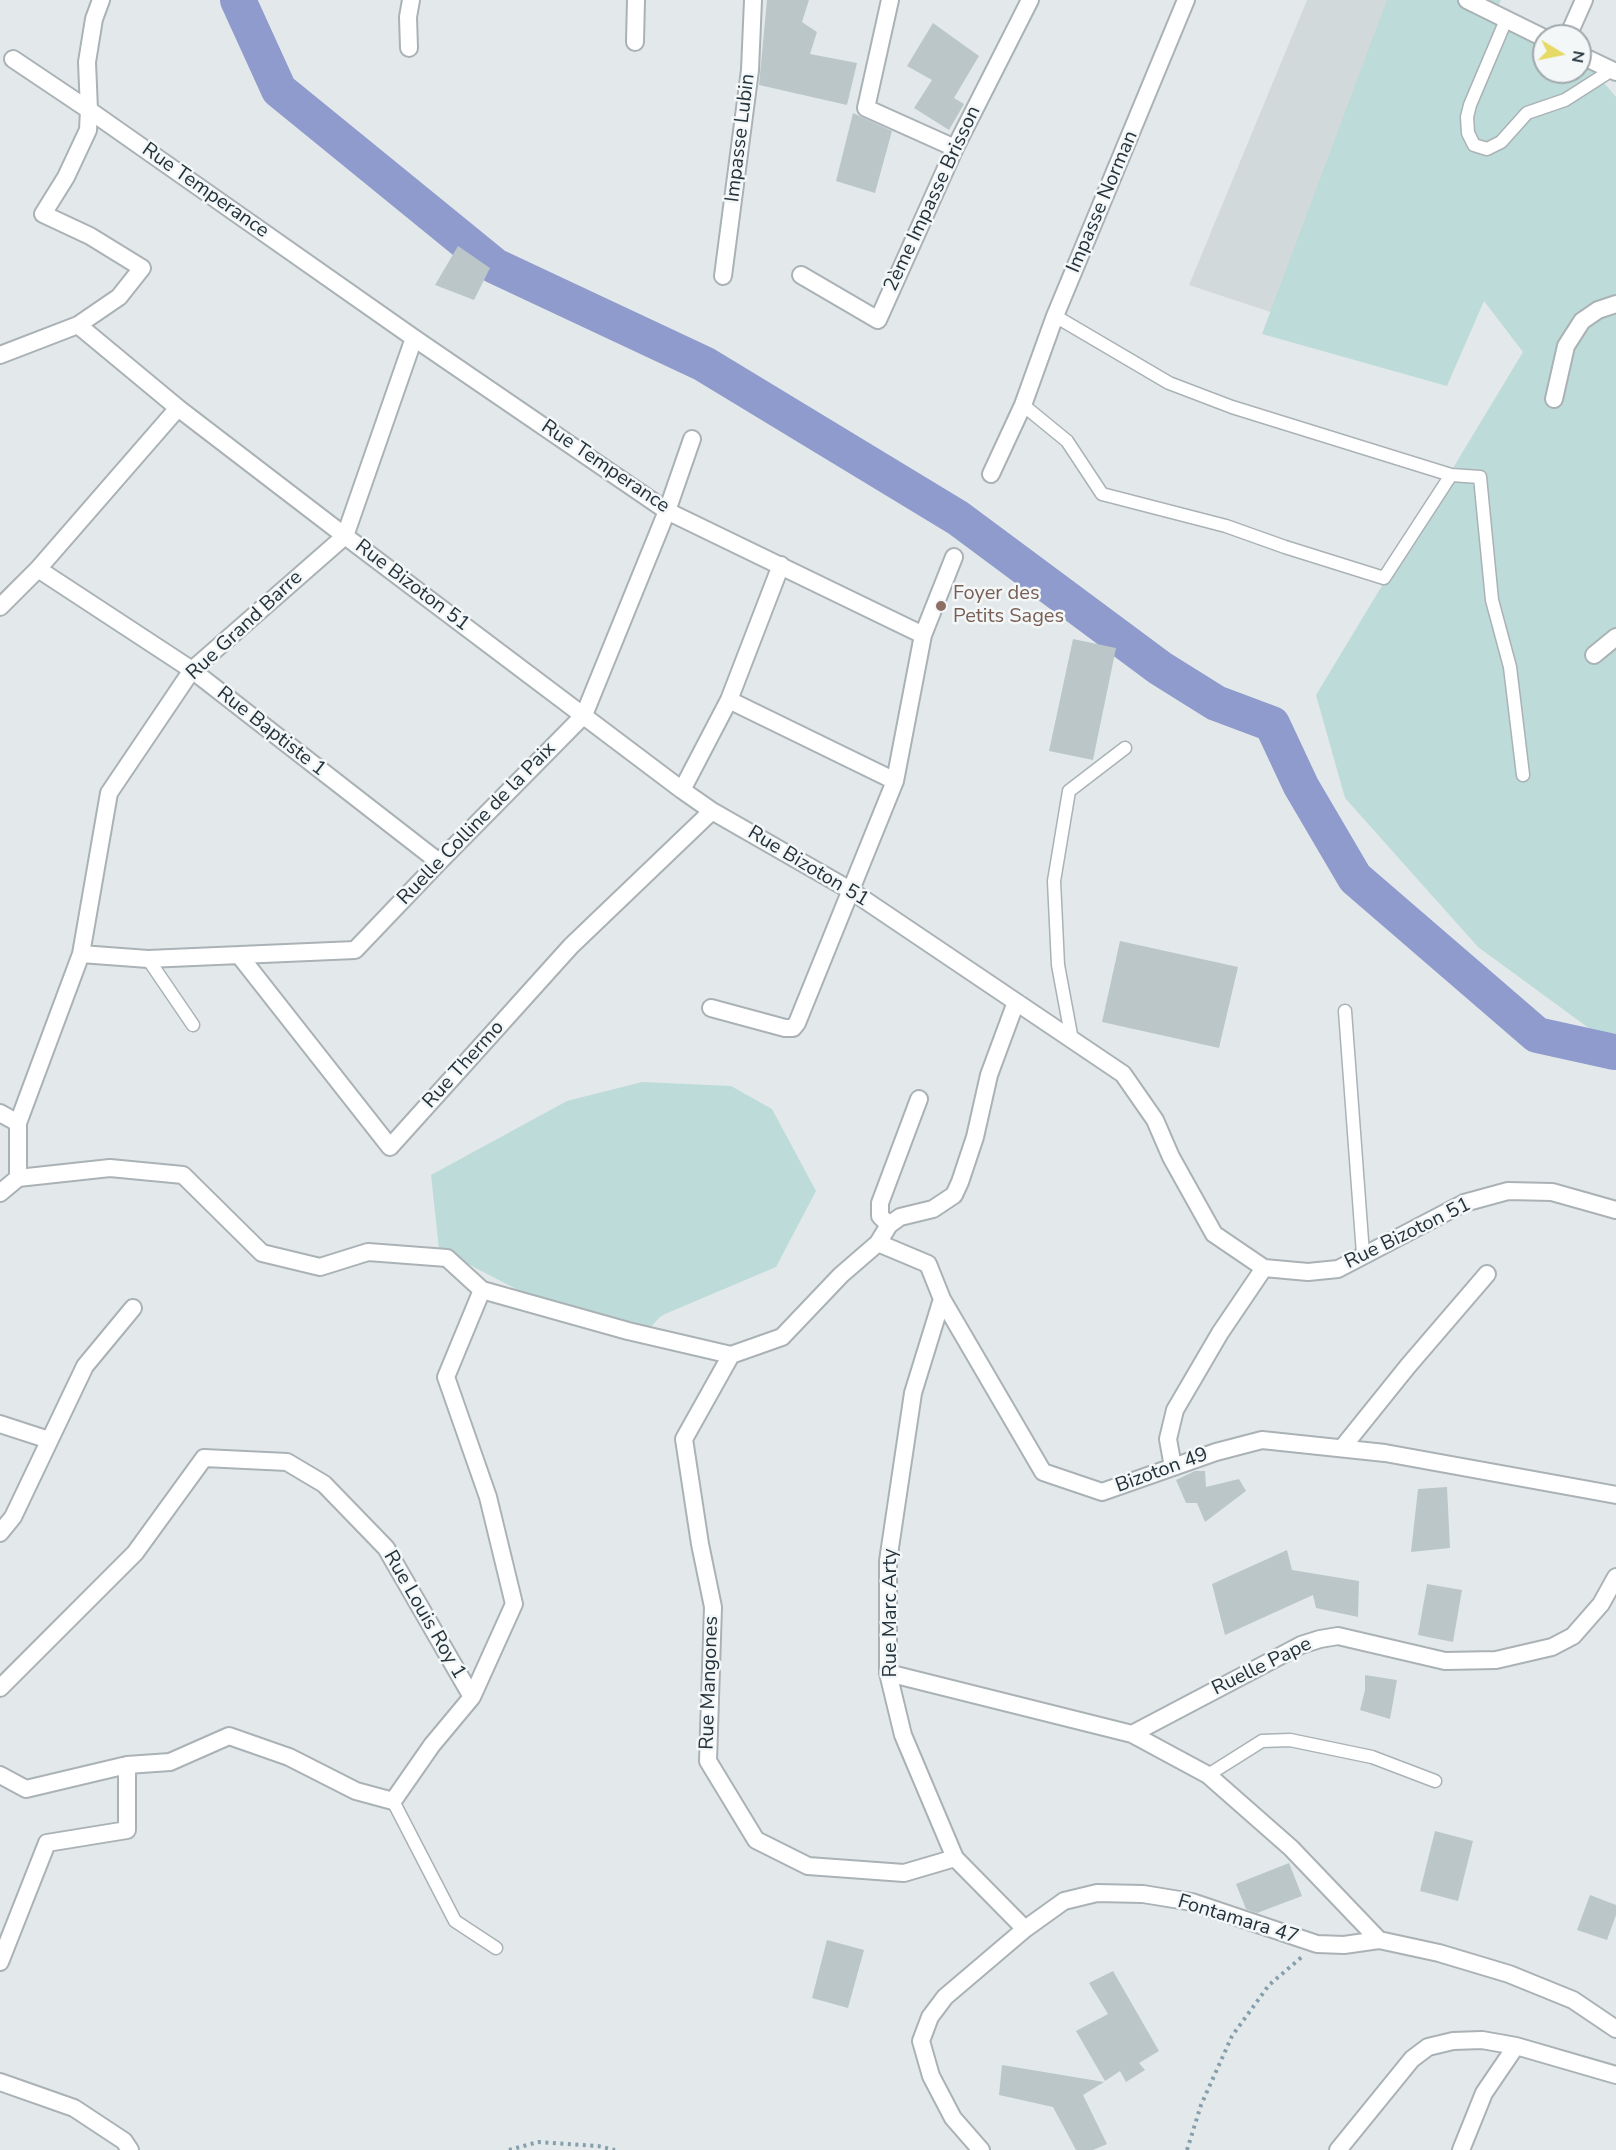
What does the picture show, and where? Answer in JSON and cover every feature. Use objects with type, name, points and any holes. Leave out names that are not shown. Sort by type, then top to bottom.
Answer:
[{"type":"street","points":[[0,355],[78,325],[119,297],[142,267],[90,236],[43,214],[66,177],[88,130],[87,62],[94,19],[101,0]]},
{"type":"street","points":[[409,48],[408,17],[411,0]]},
{"type":"street","points":[[635,42],[636,0]]},
{"type":"street","name":"Impasse Lubin","points":[[723,276],[750,70],[753,0]]},
{"type":"street","points":[[890,0],[866,108],[955,148]]},
{"type":"street","name":"2ème Impasse Brisson","points":[[801,275],[878,320],[955,148],[1030,0]]},
{"type":"street","name":"Impasse Norman","points":[[991,474],[1023,405],[1055,316],[1186,0]]},
{"type":"street","points":[[1467,0],[1532,32]]},
{"type":"street","points":[[1573,24],[1584,0]]},
{"type":"street","name":"Rue Temperance","points":[[13,59],[667,511],[923,635]]},
{"type":"street","points":[[1592,61],[1614,71]]},
{"type":"street","points":[[1554,399],[1566,346],[1582,321],[1598,310],[1616,304]]},
{"type":"street","name":"Rue Bizoton 51","points":[[78,325],[178,408],[682,790],[712,811],[850,890],[1123,1074],[1155,1120],[1171,1157],[1214,1234],[1264,1268],[1308,1272],[1338,1269],[1464,1203],[1508,1191],[1552,1192],[1616,1210]]},
{"type":"street","name":"Rue Grand Barre","points":[[18,1123],[81,954],[109,793],[192,670],[345,536],[414,338]]},
{"type":"street","points":[[0,607],[38,569],[178,408]]},
{"type":"street","name":"Ruelle Colline de la Paix","points":[[81,954],[147,959],[356,950],[584,715],[667,511],[692,439]]},
{"type":"street","points":[[711,1008],[785,1028],[793,1028],[797,1023],[895,781],[923,635],[954,556]]},
{"type":"street","points":[[682,790],[729,700],[781,565]]},
{"type":"street","name":"Rue Baptiste 1","points":[[38,569],[192,670],[439,862]]},
{"type":"street","points":[[1594,655],[1616,637]]},
{"type":"street","points":[[729,700],[895,781]]},
{"type":"street","name":"Rue Thermo","points":[[239,955],[390,1147],[571,946],[712,811]]},
{"type":"street","points":[[0,1193],[18,1178],[110,1167],[183,1175],[262,1253],[320,1267],[368,1252],[447,1258],[482,1290],[628,1331],[731,1355],[782,1337],[841,1275],[878,1242],[889,1225],[900,1217],[933,1209],[954,1196],[975,1137],[989,1075],[1016,1002]]},
{"type":"street","points":[[889,1225],[880,1216],[880,1203],[919,1099]]},
{"type":"street","points":[[0,1113],[18,1123],[18,1178]]},
{"type":"street","name":"Bizoton 49","points":[[878,1242],[928,1264],[942,1299],[1043,1472],[1102,1492],[1216,1452],[1262,1440],[1385,1453],[1616,1495]]},
{"type":"street","points":[[1173,1467],[1168,1439],[1174,1410],[1220,1333],[1264,1268]]},
{"type":"street","points":[[1342,1448],[1487,1274]]},
{"type":"street","name":"Rue Louis Roy 1","points":[[472,1697],[514,1604],[488,1497],[446,1377],[482,1290]]},
{"type":"street","name":"Rue Marc Arty","points":[[942,1299],[914,1394],[888,1561],[888,1673],[903,1735],[956,1858],[1024,1929]]},
{"type":"street","points":[[0,1533],[13,1517],[85,1366],[133,1308]]},
{"type":"street","name":"Rue Mangones","points":[[731,1355],[684,1439],[700,1544],[713,1607],[708,1761],[756,1840],[808,1866],[904,1873],[956,1858]]},
{"type":"street","points":[[0,1424],[49,1440]]},
{"type":"street","name":"Rue Louis Roy 1","points":[[0,1688],[135,1553],[204,1458],[287,1462],[324,1484],[386,1548],[472,1697]]},
{"type":"street","name":"Ruelle Pape","points":[[1132,1734],[1301,1645],[1320,1639],[1338,1636],[1445,1661],[1496,1660],[1552,1647],[1573,1636],[1601,1604],[1616,1577]]},
{"type":"street","points":[[888,1673],[1132,1734],[1208,1775],[1291,1848],[1379,1940]]},
{"type":"street","points":[[0,1775],[26,1789],[127,1765],[170,1762],[229,1736],[290,1757],[356,1791],[393,1801],[432,1745],[472,1697]]},
{"type":"street","points":[[0,1962],[47,1843],[127,1830],[127,1765]]},
{"type":"street","name":"Fontamara 47","points":[[981,2150],[953,2118],[931,2076],[921,2041],[930,2017],[945,1997],[1024,1929],[1064,1901],[1097,1893],[1143,1894],[1192,1902],[1317,1944],[1344,1945],[1379,1940],[1439,1953],[1509,1974],[1574,2000],[1616,2029]]},
{"type":"street","points":[[1338,2150],[1412,2060],[1428,2047],[1453,2041],[1482,2040],[1516,2046],[1616,2075]]},
{"type":"street","points":[[1461,2150],[1484,2093],[1516,2046]]},
{"type":"street","points":[[0,2082],[74,2108],[124,2141],[130,2150]]},
{"type":"lane","points":[[1506,20],[1470,105],[1467,117],[1468,134],[1474,145],[1487,149],[1501,142],[1527,113],[1565,100],[1614,71]]},
{"type":"lane","points":[[1055,316],[1169,383],[1232,407],[1451,475],[1480,477],[1492,600],[1510,667],[1523,775]]},
{"type":"lane","points":[[1023,405],[1067,441],[1102,494],[1226,526],[1384,578],[1451,475]]},
{"type":"lane","points":[[1072,1040],[1058,965],[1054,881],[1069,791],[1125,748]]},
{"type":"lane","points":[[147,959],[193,1025]]},
{"type":"lane","points":[[1345,1011],[1363,1254]]},
{"type":"lane","points":[[1208,1775],[1262,1741],[1290,1740],[1372,1756],[1435,1781]]},
{"type":"lane","points":[[393,1801],[455,1921],[496,1948]]},
{"type":"path","points":[[1187,2150],[1202,2105],[1232,2036],[1269,1985],[1317,1944]]},
{"type":"path","points":[[509,2150],[538,2142],[598,2146],[615,2150]]},
{"type":"shaded area","points":[[1307,0],[1452,0],[1340,335],[1189,285]]},
{"type":"green space","points":[[1387,0],[1501,0],[1496,11],[1532,30],[1532,84],[1592,84],[1592,69],[1616,97],[1616,1048],[1478,947],[1345,798],[1316,695],[1523,352],[1484,301],[1447,386],[1262,334]]},
{"type":"green space","points":[[642,1082],[731,1086],[772,1109],[816,1191],[776,1267],[665,1314],[636,1343],[576,1320],[439,1249],[431,1175],[567,1101]]},
{"type":"building","points":[[767,0],[809,0],[802,22],[817,32],[810,54],[857,63],[847,105],[759,85]]},
{"type":"building","points":[[933,23],[979,56],[954,98],[964,104],[949,130],[914,108],[932,80],[907,66]]},
{"type":"building","points":[[853,113],[892,131],[875,193],[836,181]]},
{"type":"building","points":[[458,246],[490,268],[474,300],[435,285]]},
{"type":"building","points":[[1073,639],[1116,648],[1093,760],[1049,751]]},
{"type":"building","points":[[1120,941],[1238,967],[1219,1048],[1102,1022]]},
{"type":"building","points":[[1195,1471],[1205,1471],[1206,1487],[1239,1479],[1246,1491],[1205,1522],[1197,1503],[1186,1503],[1176,1480]]},
{"type":"building","points":[[1447,1487],[1450,1548],[1411,1552],[1418,1489]]},
{"type":"building","points":[[1287,1550],[1292,1570],[1359,1581],[1358,1617],[1316,1608],[1313,1595],[1225,1635],[1212,1584]]},
{"type":"building","points":[[1427,1584],[1462,1590],[1453,1642],[1418,1635]]},
{"type":"building","points":[[1365,1675],[1397,1680],[1390,1719],[1360,1710],[1365,1690]]},
{"type":"building","points":[[1435,1831],[1473,1841],[1458,1901],[1420,1891]]},
{"type":"building","points":[[1289,1863],[1302,1896],[1257,1913],[1246,1909],[1236,1884]]},
{"type":"building","points":[[1590,1895],[1616,1905],[1616,1915],[1607,1940],[1577,1930]]},
{"type":"building","points":[[827,1940],[864,1950],[848,2008],[812,1998]]},
{"type":"building","points":[[1113,1971],[1159,2051],[1139,2063],[1145,2070],[1126,2082],[1120,2071],[1105,2081],[1076,2031],[1108,2014],[1089,1983]]},
{"type":"building","points":[[1002,2065],[1104,2082],[1083,2095],[1107,2144],[1093,2150],[1076,2150],[1053,2107],[999,2095]]},
{"type":"waterway","points":[[238,0],[279,90],[495,266],[704,364],[958,518],[1160,668],[1216,703],[1272,724],[1301,786],[1355,878],[1537,1035],[1614,1052]]},
{"type":"place","name":"Foyer des Petits Sages","points":[[941,606]]}]
